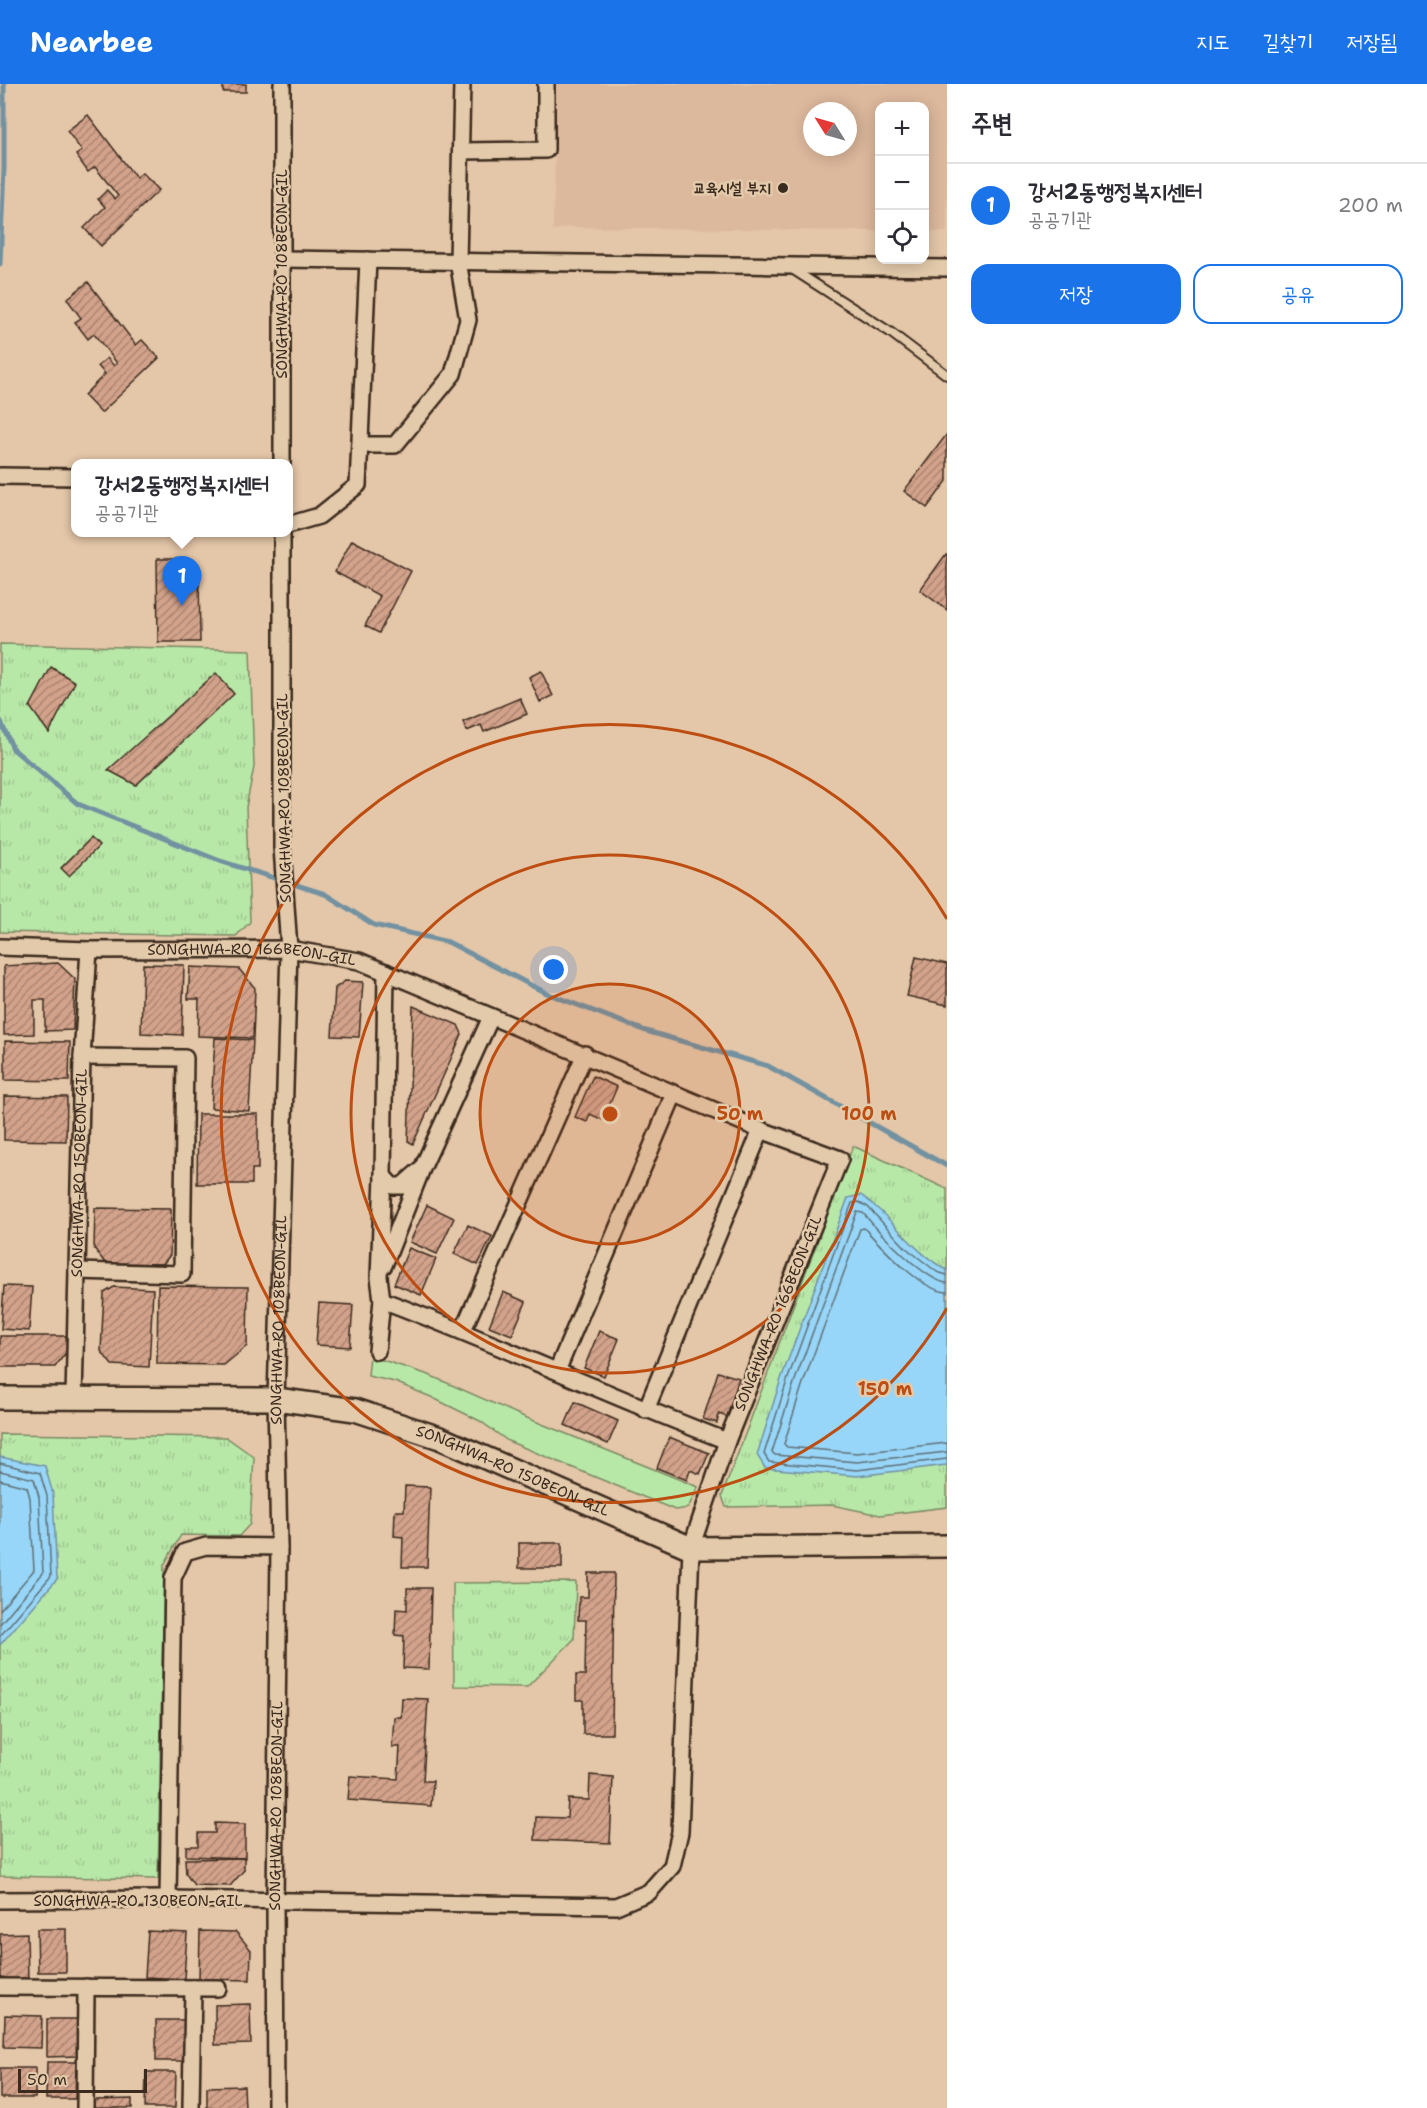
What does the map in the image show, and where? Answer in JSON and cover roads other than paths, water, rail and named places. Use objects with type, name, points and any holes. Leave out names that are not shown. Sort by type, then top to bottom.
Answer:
[{"type":"street","name":"SONGHWA-RO 108BEON-GIL","points":[[282,84],[282,459]]},
{"type":"street","points":[[360,445],[395,445],[453,374],[468,320],[458,261],[462,84]]},
{"type":"street","points":[[461,152],[546,150],[546,84]]},
{"type":"street","points":[[282,259],[947,268]]},
{"type":"street","points":[[293,524],[319,516],[358,485],[368,260]]},
{"type":"street","points":[[0,476],[71,477]]},
{"type":"street","name":"SONGHWA-RO 108BEON-GIL","points":[[276,2108],[275,1902],[279,1546],[276,1400],[289,949],[282,847],[282,537]]},
{"type":"street","name":"SONGHWA-RO 166BEON-GIL","points":[[0,947],[89,950],[289,949],[359,961],[585,1054],[760,1130],[840,1159],[728,1441],[691,1548]]},
{"type":"street","name":"SONGHWA-RO 150BEON-GIL","points":[[74,1398],[82,1057],[89,950]]},
{"type":"street","points":[[377,1351],[382,1300],[379,1277],[386,972]]},
{"type":"street","points":[[379,1277],[421,1171],[491,1017]]},
{"type":"street","points":[[463,1330],[585,1054]]},
{"type":"street","points":[[77,1271],[182,1274],[185,1058],[82,1057]]},
{"type":"street","points":[[557,1371],[674,1094]]},
{"type":"street","points":[[646,1410],[760,1130]]},
{"type":"street","points":[[383,1176],[392,1186],[402,1186],[421,1171]]},
{"type":"street","points":[[382,1300],[463,1330],[646,1410],[728,1441]]},
{"type":"street","name":"SONGHWA-RO 150BEON-GIL","points":[[0,1398],[276,1400],[355,1410],[440,1438],[691,1548],[947,1546]]},
{"type":"street","points":[[168,1899],[173,1578],[185,1552],[206,1546],[279,1546]]},
{"type":"street","name":"SONGHWA-RO 130BEON-GIL","points":[[0,1900],[168,1899],[616,1906],[649,1892],[672,1866],[680,1832],[691,1548]]},
{"type":"street","points":[[0,1987],[218,1988]]},
{"type":"street","points":[[85,2108],[86,1987]]},
{"type":"street","points":[[191,2108],[193,1988]]},
{"type":"lane","points":[[787,266],[890,332],[947,375]]},
{"type":"water","points":[[861,1195],[883,1213],[923,1254],[947,1270],[947,1465],[857,1476],[765,1468],[757,1455],[781,1379],[848,1198]]},
{"type":"water","points":[[0,1457],[45,1466],[53,1494],[57,1579],[0,1645]]},
{"type":"waterway","points":[[0,264],[4,167],[4,84]]},
{"type":"waterway","points":[[0,720],[13,749],[78,804],[220,861],[325,894],[374,925],[448,942],[546,993],[646,1031],[768,1066],[947,1166]]},
{"type":"place","name":"교육시설 부지","points":[[783,188]]},
{"type":"place","name":"강서2동행정복지센터","points":[[182,606]]}]
